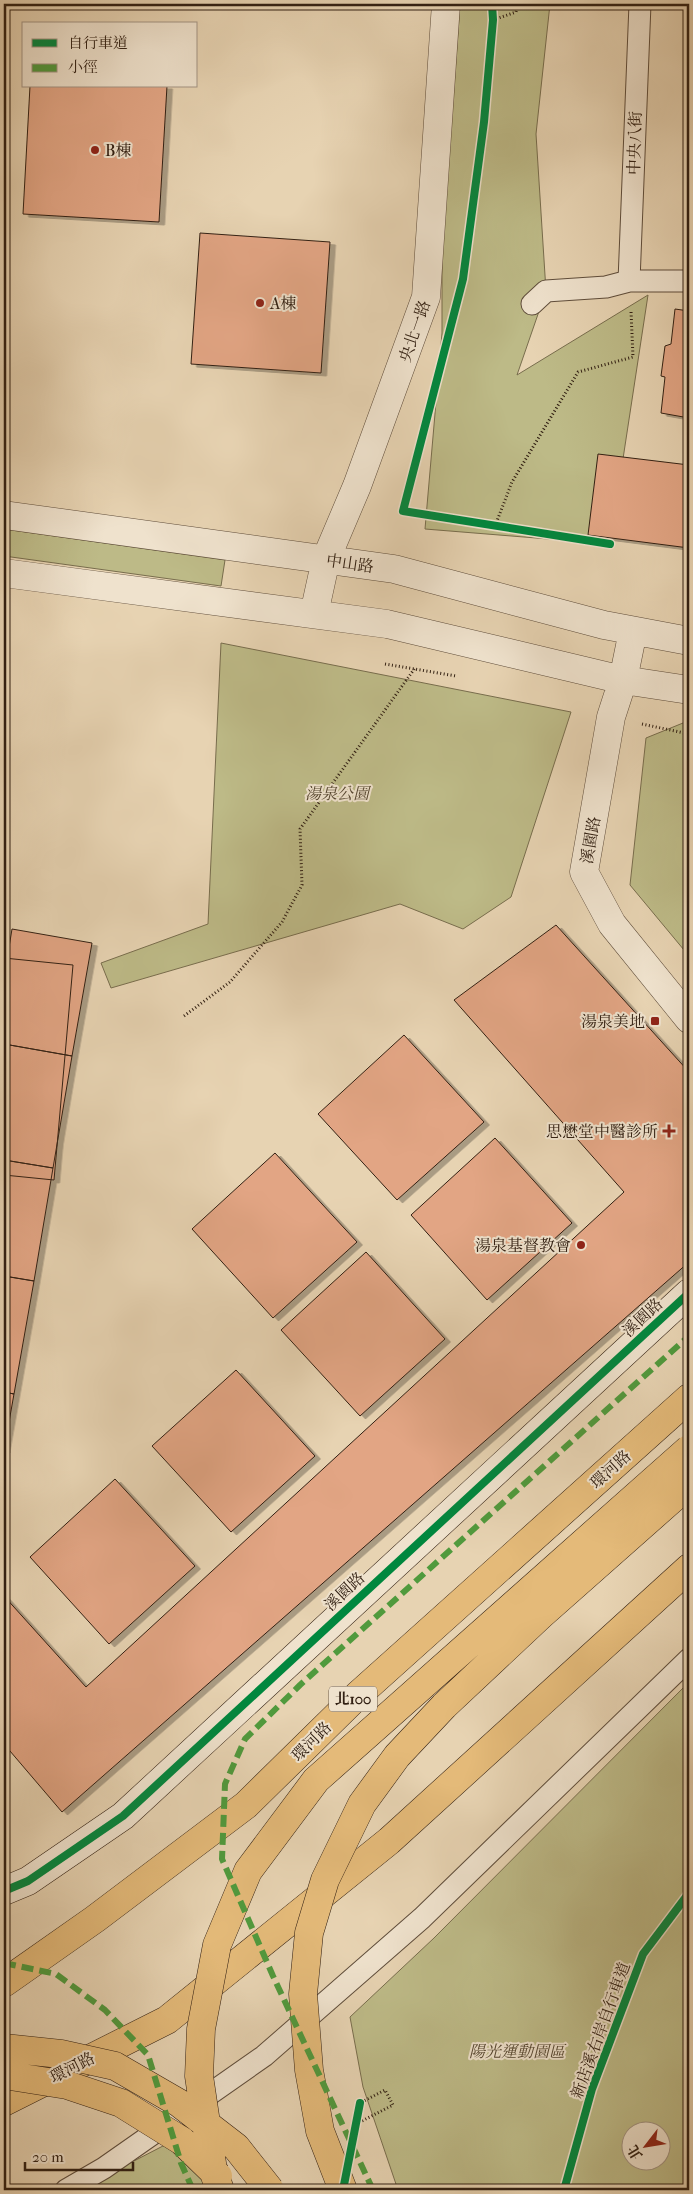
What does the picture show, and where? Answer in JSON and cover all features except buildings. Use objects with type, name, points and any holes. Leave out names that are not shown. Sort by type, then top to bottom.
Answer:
[{"type":"highway","name":"環河路","points":[[4,1983],[95,1919],[246,1805],[358,1695],[689,1398]]},
{"type":"highway","points":[[220,2190],[213,2170],[199,2076],[201,2029],[217,1945],[248,1871],[316,1780],[689,1449]]},
{"type":"highway","points":[[343,2190],[320,2131],[309,2070],[303,1994],[309,1932],[325,1880],[362,1804],[397,1756],[444,1706],[541,1615],[689,1484]]},
{"type":"highway","name":"環河路","points":[[4,2102],[167,2020],[389,1841],[689,1568]]},
{"type":"highway","points":[[4,2048],[61,2054],[115,2066],[179,2103],[236,2147],[270,2190]]},
{"type":"highway","points":[[4,2075],[68,2085],[121,2103],[182,2141],[232,2190]]},
{"type":"street","name":"央北一路","points":[[314,614],[326,559],[357,486],[426,297],[446,4]]},
{"type":"street","name":"中山路","points":[[4,515],[394,569],[633,631],[689,641]]},
{"type":"street","points":[[4,573],[387,624],[623,680],[689,690]]},
{"type":"street","name":"溪園路","points":[[633,631],[623,680],[611,718],[584,872],[612,924],[689,1019]]},
{"type":"street","name":"溪園路","points":[[12,1885],[123,1816],[689,1293]]},
{"type":"lane","name":"中央八街","points":[[629,282],[640,4]]},
{"type":"lane","points":[[532,304],[546,291],[629,282],[689,281]]},
{"type":"lane","points":[[66,2190],[104,2168],[264,2056],[422,1918],[689,1658]]},
{"type":"path","points":[[460,288],[484,122],[493,20],[492,4]]},
{"type":"path","points":[[493,20],[516,12],[518,4]]},
{"type":"path","points":[[495,526],[512,482],[578,372],[633,357],[629,282]]},
{"type":"path","points":[[446,344],[403,511],[610,544]]},
{"type":"path","points":[[385,664],[462,678]]},
{"type":"path","points":[[184,1016],[230,982],[282,922],[302,885],[300,829],[415,668]]},
{"type":"path","points":[[611,718],[689,734]]},
{"type":"path","points":[[385,2090],[393,2105],[355,2128],[360,2103],[385,2090]]},
{"type":"green space","points":[[460,4],[550,4],[536,134],[546,291],[517,375],[648,295],[610,544],[425,529],[442,333],[442,252]]},
{"type":"green space","points":[[4,529],[225,560],[221,586],[4,556]]},
{"type":"green space","name":"湯泉公園","points":[[221,643],[571,712],[511,897],[463,929],[400,904],[111,988],[101,963],[208,924]]},
{"type":"green space","points":[[683,723],[689,724],[689,956],[630,885],[646,738]]},
{"type":"green space","name":"陽光運動園區","points":[[689,1682],[689,2190],[398,2190],[363,2087],[350,2017],[434,1938]]},
{"type":"green space","points":[[188,2133],[207,2190],[78,2190]]},
{"type":"marked path","points":[[373,2190],[273,1976],[222,1859],[225,1784],[245,1739],[300,1685],[689,1336]]},
{"type":"marked path","points":[[4,1963],[56,1974],[105,2010],[148,2055],[181,2163],[193,2190]]},
{"type":"cycle path","points":[[492,4],[493,20],[484,122],[463,279],[403,511],[610,544]]},
{"type":"cycle path","points":[[4,1891],[28,1881],[123,1816],[689,1293]]},
{"type":"cycle path","name":"新店溪右岸自行車道","points":[[564,2190],[592,2089],[643,1954],[689,1893]]},
{"type":"cycle path","points":[[343,2190],[360,2103]]},
{"type":"place","name":"B棟","points":[[95,150]]},
{"type":"place","name":"A棟","points":[[260,303]]},
{"type":"place","name":"湯泉美地","points":[[655,1021]]},
{"type":"place","name":"思懋堂中醫診所","points":[[669,1131]]},
{"type":"place","name":"湯泉基督教會","points":[[581,1245]]}]
